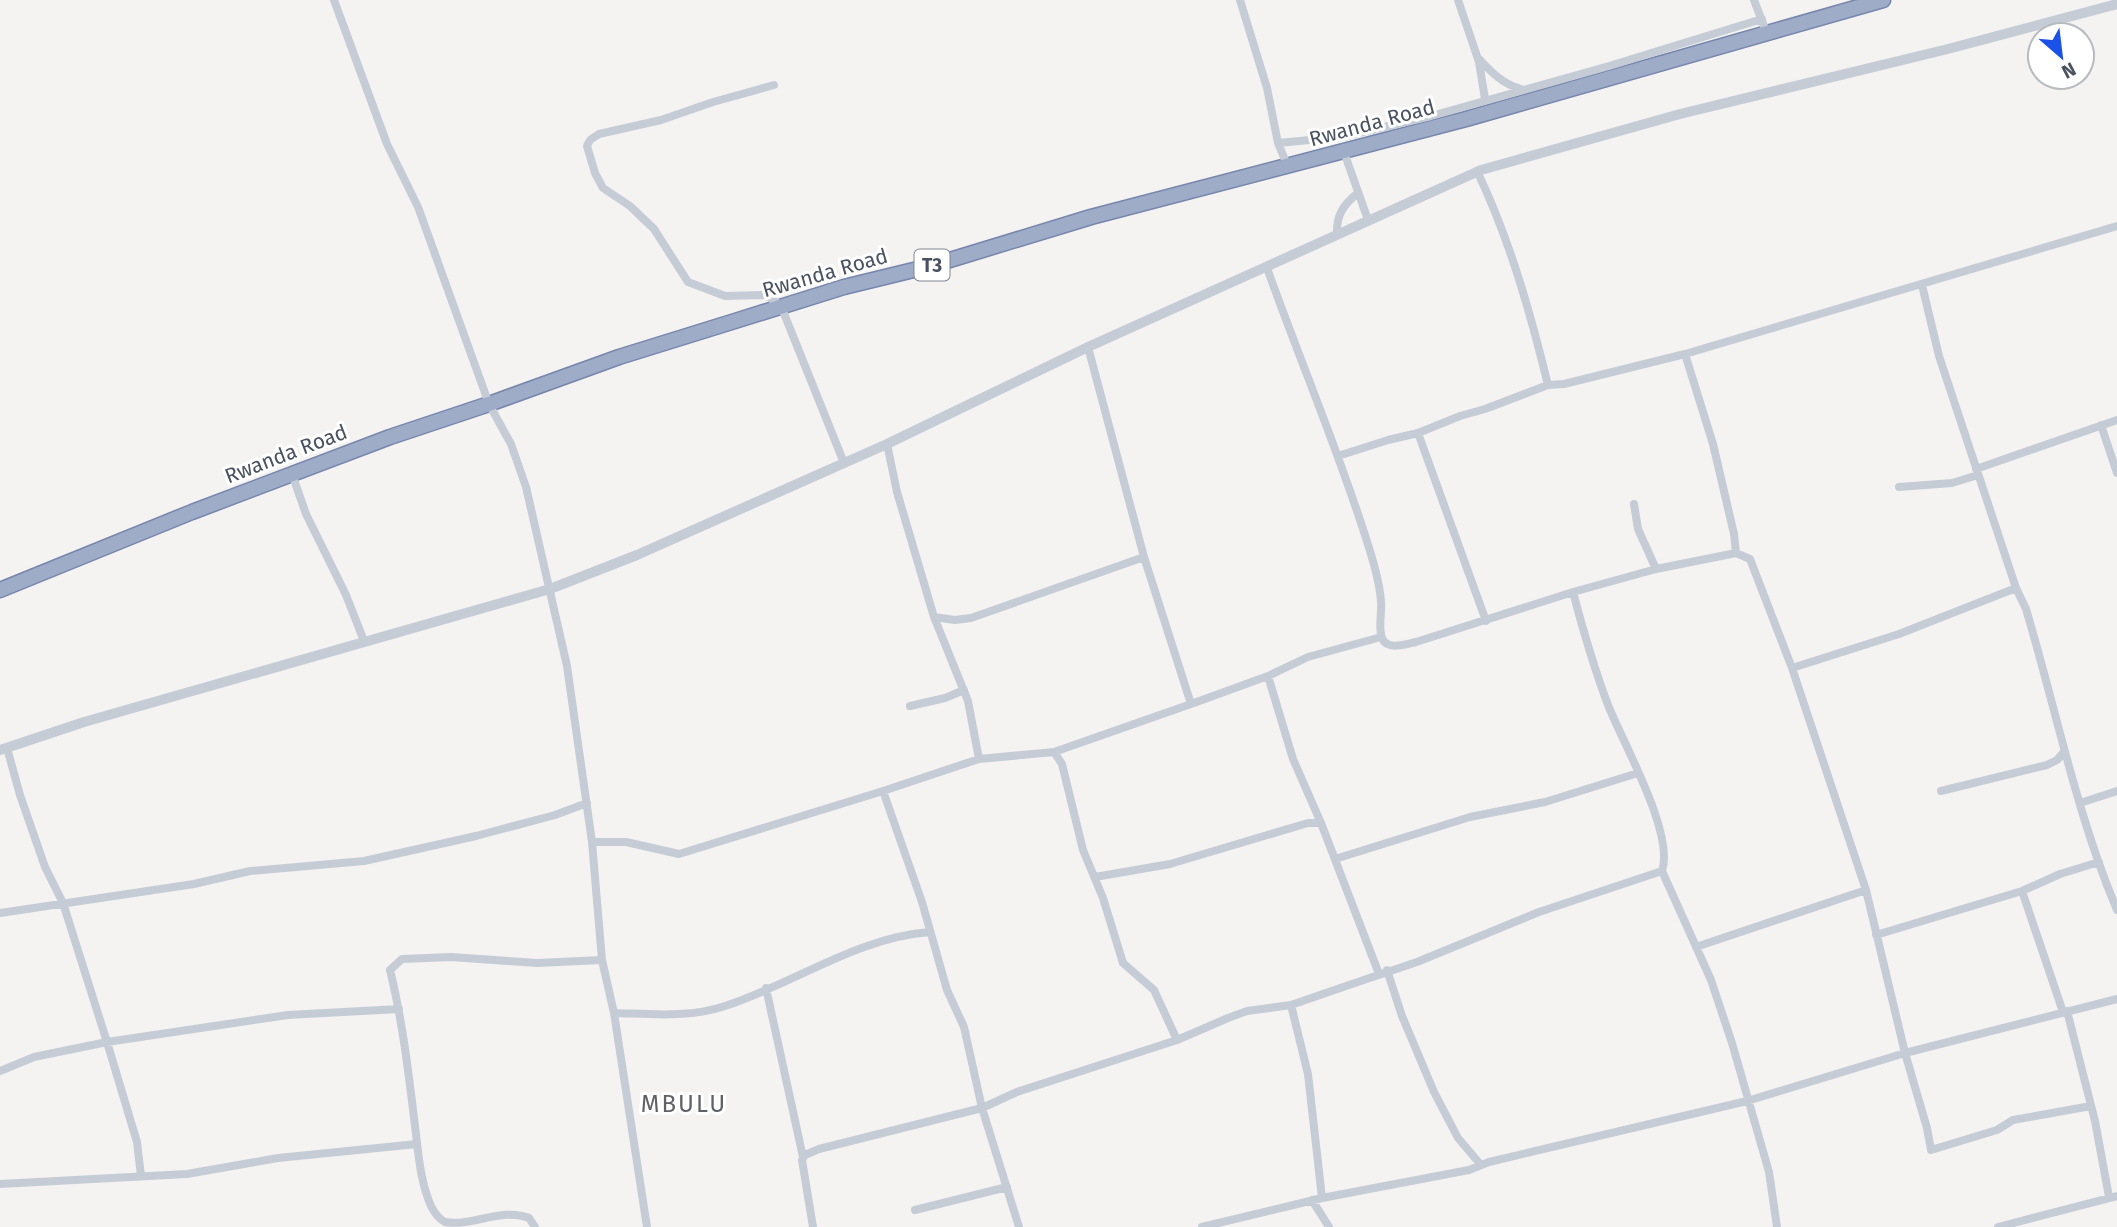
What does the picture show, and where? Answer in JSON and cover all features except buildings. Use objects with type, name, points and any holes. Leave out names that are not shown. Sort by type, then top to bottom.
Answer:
[{"type":"highway","name":"Rwanda Road","points":[[0,590],[390,437],[620,357],[781,306],[930,266],[1091,217],[1614,79],[1883,0]]},
{"type":"street","points":[[334,0],[387,144],[418,207],[489,404],[511,444],[526,487],[567,666],[592,842],[602,960],[614,1013],[647,1227]]},
{"type":"street","points":[[1240,0],[1267,88],[1278,143],[1288,167]]},
{"type":"street","points":[[1458,0],[1478,57],[1485,100]]},
{"type":"street","points":[[1755,0],[1767,34]]},
{"type":"street","points":[[141,1175],[137,1142],[63,903],[45,867],[3,749],[84,722],[550,589],[637,555],[887,444],[1088,347],[1477,171],[1680,114],[1948,49],[2117,4]]},
{"type":"street","points":[[1278,143],[1368,131],[1609,66],[1762,19]]},
{"type":"street","points":[[1478,57],[1508,85],[1521,89]]},
{"type":"street","points":[[774,85],[661,120],[598,134],[587,146],[595,173],[603,188],[630,206],[654,229],[688,282],[726,296],[766,295],[781,306],[844,463]]},
{"type":"street","points":[[1344,152],[1368,220]]},
{"type":"street","points":[[1477,171],[1500,224],[1525,296],[1548,385]]},
{"type":"street","points":[[1337,234],[1340,213],[1358,193]]},
{"type":"street","points":[[1338,456],[1418,433],[1548,385],[1564,384],[1685,354],[2117,226]]},
{"type":"street","points":[[1267,268],[1338,456],[1374,566],[1381,600],[1381,637],[1385,643],[1392,646],[1416,642],[1573,592],[1656,569],[1736,553],[1750,559],[1792,668],[1866,890],[1931,1150],[1997,1130],[2013,1120],[2091,1106]]},
{"type":"street","points":[[1922,285],[1938,356],[2016,588],[2029,617],[2064,752],[2099,862],[2117,908]]},
{"type":"street","points":[[1088,347],[1144,557],[1191,704]]},
{"type":"street","points":[[1685,354],[1713,444],[1736,553]]},
{"type":"street","points":[[1899,487],[1952,483],[2117,420]]},
{"type":"street","points":[[2101,425],[2117,473]]},
{"type":"street","points":[[1418,433],[1486,621]]},
{"type":"street","points":[[887,444],[897,492],[934,617],[964,691],[973,721],[978,759]]},
{"type":"street","points":[[292,474],[306,514],[346,595],[364,641]]},
{"type":"street","points":[[1633,503],[1639,529],[1656,569]]},
{"type":"street","points":[[934,617],[955,620],[971,618],[1144,557]]},
{"type":"street","points":[[1792,668],[1899,634],[2016,588]]},
{"type":"street","points":[[1573,592],[1598,678],[1659,828],[1666,859],[1662,871],[1715,992],[1769,1172],[1777,1227]]},
{"type":"street","points":[[592,842],[626,842],[679,854],[978,759],[1055,752],[1268,676],[1308,657],[1381,637]]},
{"type":"street","points":[[1268,676],[1293,759],[1443,1112],[1458,1138],[1481,1164]]},
{"type":"street","points":[[910,706],[964,691]]},
{"type":"street","points":[[1055,752],[1062,764],[1083,850],[1095,877],[1123,964],[1154,990],[1177,1040]]},
{"type":"street","points":[[1941,791],[2047,765],[2057,760],[2064,752]]},
{"type":"street","points":[[1335,859],[1471,817],[1545,802],[1638,773]]},
{"type":"street","points":[[883,791],[947,990],[964,1027],[982,1108],[1019,1227]]},
{"type":"street","points":[[2080,803],[2117,791]]},
{"type":"street","points":[[0,913],[194,884],[250,871],[364,861],[476,836],[587,803]]},
{"type":"street","points":[[1095,877],[1170,864],[1307,823],[1321,823]]},
{"type":"street","points":[[1876,935],[2022,891],[2060,874],[2099,862]]},
{"type":"street","points":[[803,1157],[819,1149],[982,1108],[1017,1092],[1177,1040],[1247,1011],[1291,1005],[1417,961],[1539,912],[1662,871]]},
{"type":"street","points":[[1696,947],[1866,890]]},
{"type":"street","points":[[1998,1227],[2113,1196],[2065,1012],[2022,891]]},
{"type":"street","points":[[614,1013],[698,1013],[725,1006],[855,951],[906,933],[930,932]]},
{"type":"street","points":[[535,1227],[529,1218],[519,1215],[463,1225],[450,1223],[432,1210],[416,1144],[399,1009],[390,970],[402,959],[451,957],[537,963],[602,960]]},
{"type":"street","points":[[766,988],[803,1157],[813,1227]]},
{"type":"street","points":[[1202,1227],[1317,1199],[1457,1173],[1481,1164],[1747,1101],[1905,1053],[2117,999]]},
{"type":"street","points":[[1291,1005],[1308,1074],[1317,1199],[1329,1227]]},
{"type":"street","points":[[0,1071],[34,1057],[107,1042],[288,1015],[399,1009]]},
{"type":"street","points":[[0,1184],[187,1174],[278,1158],[416,1144]]},
{"type":"street","points":[[915,1210],[1007,1187]]},
{"type":"district","name":"MBULU","points":[[684,1104]]}]
